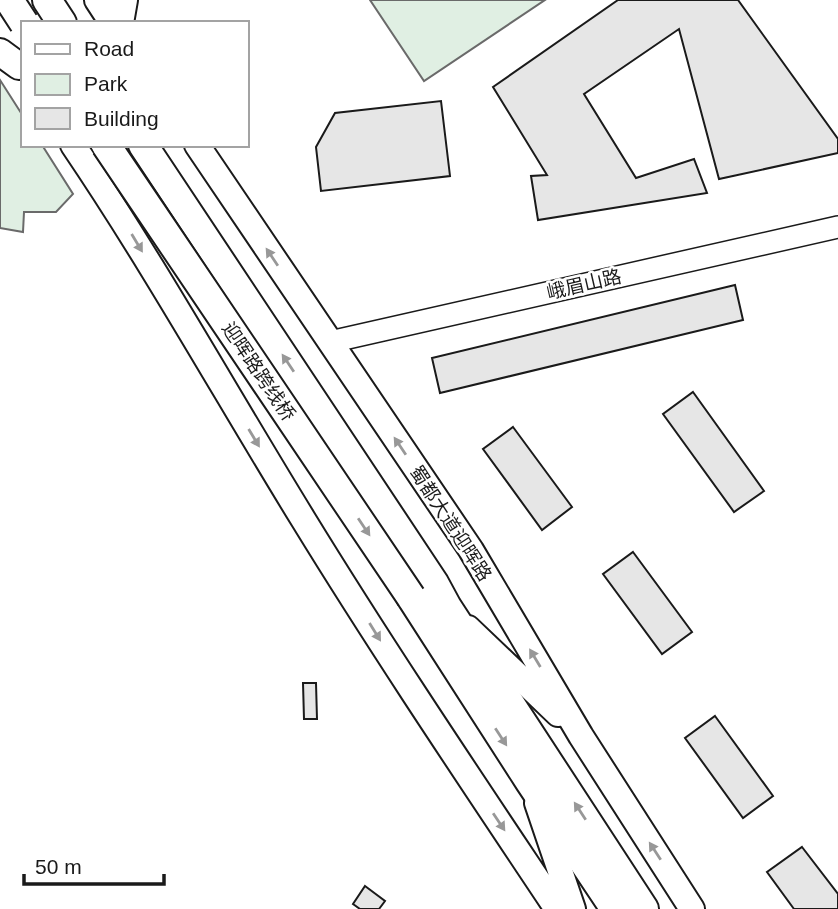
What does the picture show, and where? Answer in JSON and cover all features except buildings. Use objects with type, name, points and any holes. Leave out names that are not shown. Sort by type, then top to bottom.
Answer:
[{"type":"highway","points":[[9,0],[23,21]]},
{"type":"highway","points":[[47,0],[61,21]]},
{"type":"highway","name":"迎晖路跨线桥","points":[[107,147],[430,596]]},
{"type":"highway","name":"迎晖路跨线桥","points":[[145,147],[430,596]]},
{"type":"highway","points":[[430,596],[530,782],[615,909]]},
{"type":"highway","points":[[430,596],[644,909]]},
{"type":"main road","points":[[97,0],[111,21]]},
{"type":"main road","points":[[120,21],[124,0]]},
{"type":"main road","points":[[0,37],[14,63]]},
{"type":"main road","points":[[74,147],[120,214],[311,532],[437,730],[557,909]]},
{"type":"main road","name":"蜀都大道迎晖路","points":[[196,149],[471,550],[581,736],[692,909]]},
{"type":"main road","points":[[430,596],[581,736]]},
{"type":"main road","points":[[530,782],[573,909]]},
{"type":"street","points":[[120,214],[114,190],[115,167],[133,147]]},
{"type":"street","name":"峨眉山路","points":[[330,342],[838,227]]},
{"type":"green space","points":[[370,0],[545,0],[424,81]]},
{"type":"green space","points":[[0,80],[21,113],[21,147],[43,147],[73,194],[56,212],[24,212],[23,232],[0,228]]}]
